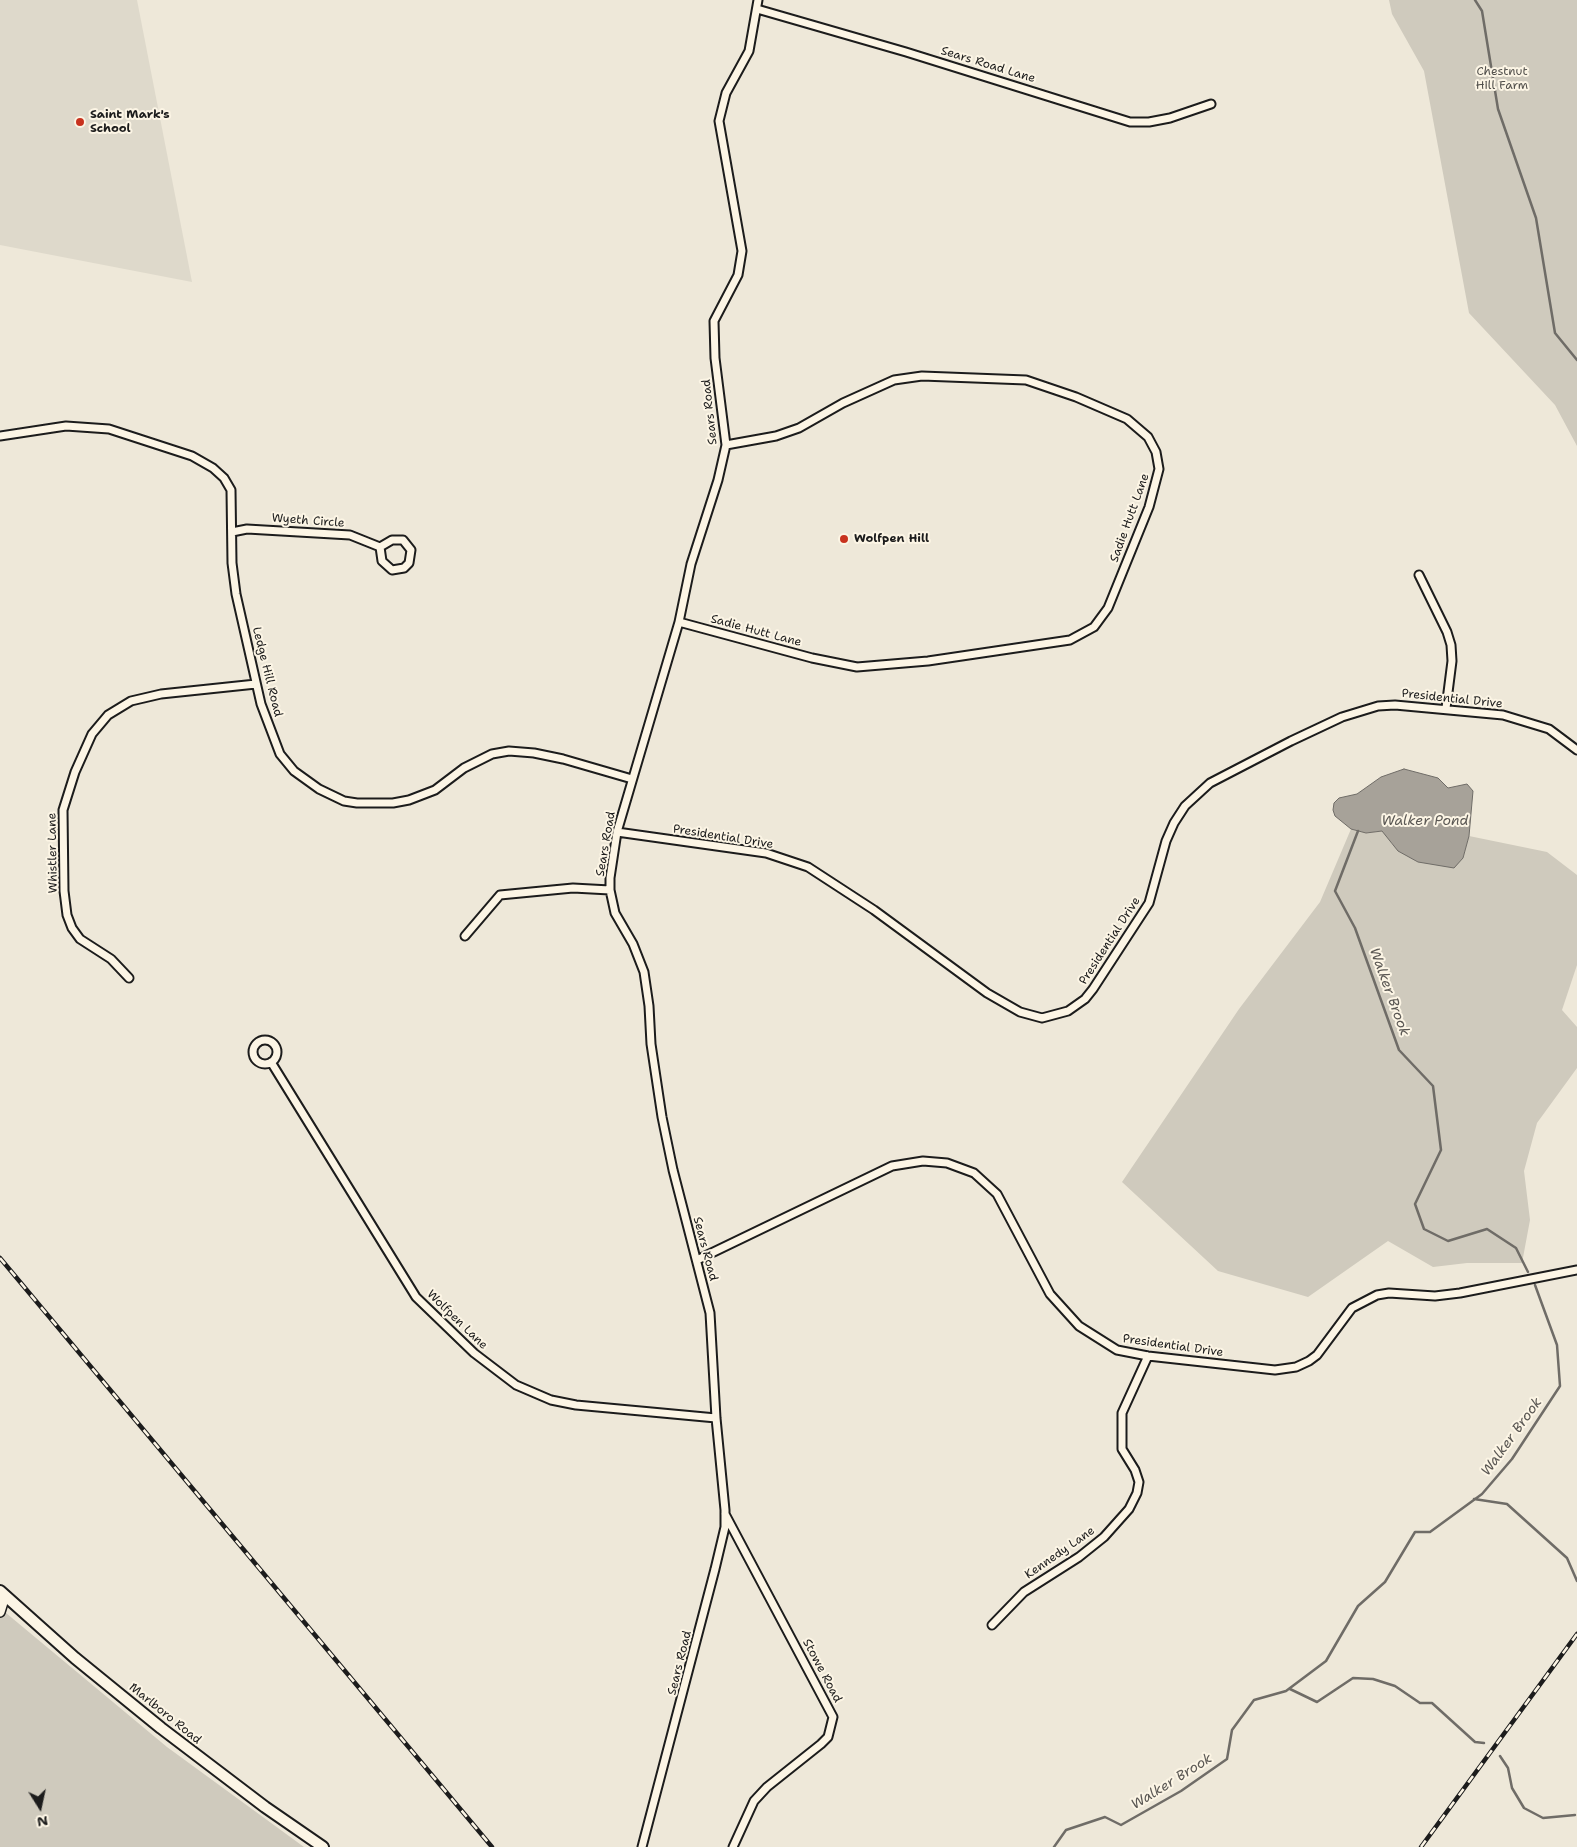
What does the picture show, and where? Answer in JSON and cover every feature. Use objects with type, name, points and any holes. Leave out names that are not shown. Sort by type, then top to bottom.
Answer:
[{"type":"main road","name":"Marlboro Road","points":[[3,1593],[82,1664],[169,1734],[265,1807],[323,1847]]},
{"type":"street","name":"Sears Road","points":[[642,1847],[715,1570],[725,1527],[725,1513],[716,1418],[712,1325],[673,1170],[658,1093],[644,972],[633,944],[615,914],[610,890],[617,832],[679,622],[691,564],[718,480],[726,445],[715,358],[714,327],[717,314],[738,275],[742,251],[720,121],[726,93],[749,51],[758,0]]},
{"type":"street","name":"Sears Road Lane","points":[[757,9],[906,52],[1130,122],[1149,122],[1170,118],[1211,104]]},
{"type":"street","name":"Sadie Hutt Lane","points":[[679,622],[840,665],[857,667],[928,660],[1070,640],[1094,627],[1108,608],[1149,506],[1159,469],[1156,452],[1148,437],[1126,419],[1068,394],[1026,380],[922,376],[894,380],[843,404],[799,428],[776,436],[726,445]]},
{"type":"street","name":"Ledge Hill Road","points":[[0,436],[66,426],[110,429],[192,456],[213,468],[224,478],[231,490],[232,563],[236,594],[261,704],[280,754],[294,771],[318,788],[344,801],[375,804],[408,800],[435,790],[464,768],[485,758],[508,751],[534,753],[562,759],[632,779]]},
{"type":"street","name":"Wyeth Circle","points":[[232,532],[247,529],[350,535],[380,546]]},
{"type":"street","points":[[392,540],[403,540],[410,550],[409,563],[398,570],[392,570],[382,561],[380,546],[392,540]]},
{"type":"street","points":[[1419,575],[1447,632],[1450,645],[1452,661],[1446,708]]},
{"type":"street","name":"Whistler Lane","points":[[129,978],[111,959],[80,939],[72,928],[67,915],[62,810],[75,772],[92,734],[108,716],[131,701],[161,694],[256,684]]},
{"type":"street","name":"Presidential Drive","points":[[617,832],[766,853],[808,867],[874,910],[1009,1006],[1033,1017],[1052,1017],[1076,1007],[1093,989],[1149,903],[1166,841],[1174,823],[1185,806],[1210,784],[1290,741],[1358,711],[1395,705],[1446,708],[1503,715],[1537,724],[1549,730],[1577,750]]},
{"type":"street","points":[[465,936],[500,896],[573,888],[610,890]]},
{"type":"street","name":"Wolfpen Lane","points":[[271,1062],[374,1231],[423,1306],[474,1353],[516,1385],[538,1396],[563,1403],[716,1418]]},
{"type":"street","name":"Presidential Drive","points":[[697,1260],[892,1166],[923,1161],[947,1163],[974,1174],[997,1194],[1050,1294],[1074,1321],[1117,1350],[1148,1356],[1275,1370],[1296,1366],[1317,1355],[1352,1308],[1377,1295],[1389,1293],[1435,1296],[1577,1270]]},
{"type":"street","name":"Kennedy Lane","points":[[992,1625],[1024,1592],[1078,1557],[1104,1537],[1129,1509],[1137,1493],[1139,1482],[1135,1470],[1122,1449],[1122,1413],[1148,1356]]},
{"type":"street","name":"Stowe Road","points":[[725,1513],[832,1717],[828,1737],[822,1744],[767,1787],[754,1802],[733,1847]]},
{"type":"street","points":[[0,1612],[3,1593]]},
{"type":"shaded area","name":"Saint Mark's School","points":[[0,0],[137,0],[192,282],[0,245]]},
{"type":"green space","name":"Chestnut Hill Farm","points":[[1389,0],[1577,0],[1577,446],[1555,405],[1469,313],[1424,71],[1392,14]]},
{"type":"green space","points":[[1351,829],[1366,833],[1382,831],[1387,834],[1392,844],[1418,862],[1463,858],[1469,836],[1547,852],[1577,875],[1577,965],[1562,1010],[1577,1027],[1577,1068],[1537,1123],[1524,1171],[1530,1220],[1522,1263],[1467,1263],[1433,1267],[1388,1241],[1308,1297],[1218,1271],[1122,1182],[1239,1009],[1320,902]]},
{"type":"green space","points":[[0,1608],[167,1747],[304,1847],[0,1847]]},
{"type":"water","name":"Walker Pond","points":[[1404,769],[1438,778],[1448,788],[1467,784],[1473,791],[1469,836],[1463,858],[1454,868],[1418,862],[1398,851],[1382,831],[1366,833],[1351,829],[1335,816],[1333,810],[1334,803],[1339,798],[1357,794],[1381,777]]},
{"type":"waterway","points":[[1475,0],[1482,11],[1498,109],[1536,218],[1555,333],[1577,360]]},
{"type":"waterway","name":"Walker Brook","points":[[1358,831],[1335,891],[1355,928],[1399,1050],[1433,1086],[1441,1150],[1415,1204],[1424,1229],[1448,1241],[1487,1229],[1516,1248],[1528,1272]]},
{"type":"waterway","name":"Walker Brook","points":[[1054,1847],[1066,1830],[1105,1817],[1121,1825],[1181,1791],[1227,1759],[1232,1730],[1254,1700],[1286,1691],[1326,1661],[1358,1606],[1385,1582],[1415,1532],[1430,1532],[1482,1494],[1512,1459],[1560,1386],[1557,1345],[1535,1285]]},
{"type":"waterway","points":[[1474,1499],[1507,1504],[1567,1558],[1577,1581]]},
{"type":"waterway","points":[[1290,1689],[1317,1702],[1353,1678],[1373,1679],[1395,1686],[1420,1703],[1432,1703],[1475,1742],[1484,1743]]},
{"type":"waterway","points":[[1500,1756],[1508,1768],[1512,1788],[1524,1808],[1543,1818],[1575,1815]]},
{"type":"railway","points":[[0,1258],[492,1847]]},
{"type":"railway","points":[[1421,1847],[1577,1634]]},
{"type":"place","name":"Saint Mark's School","points":[[80,122]]},
{"type":"place","name":"Wolfpen Hill","points":[[844,539]]}]
